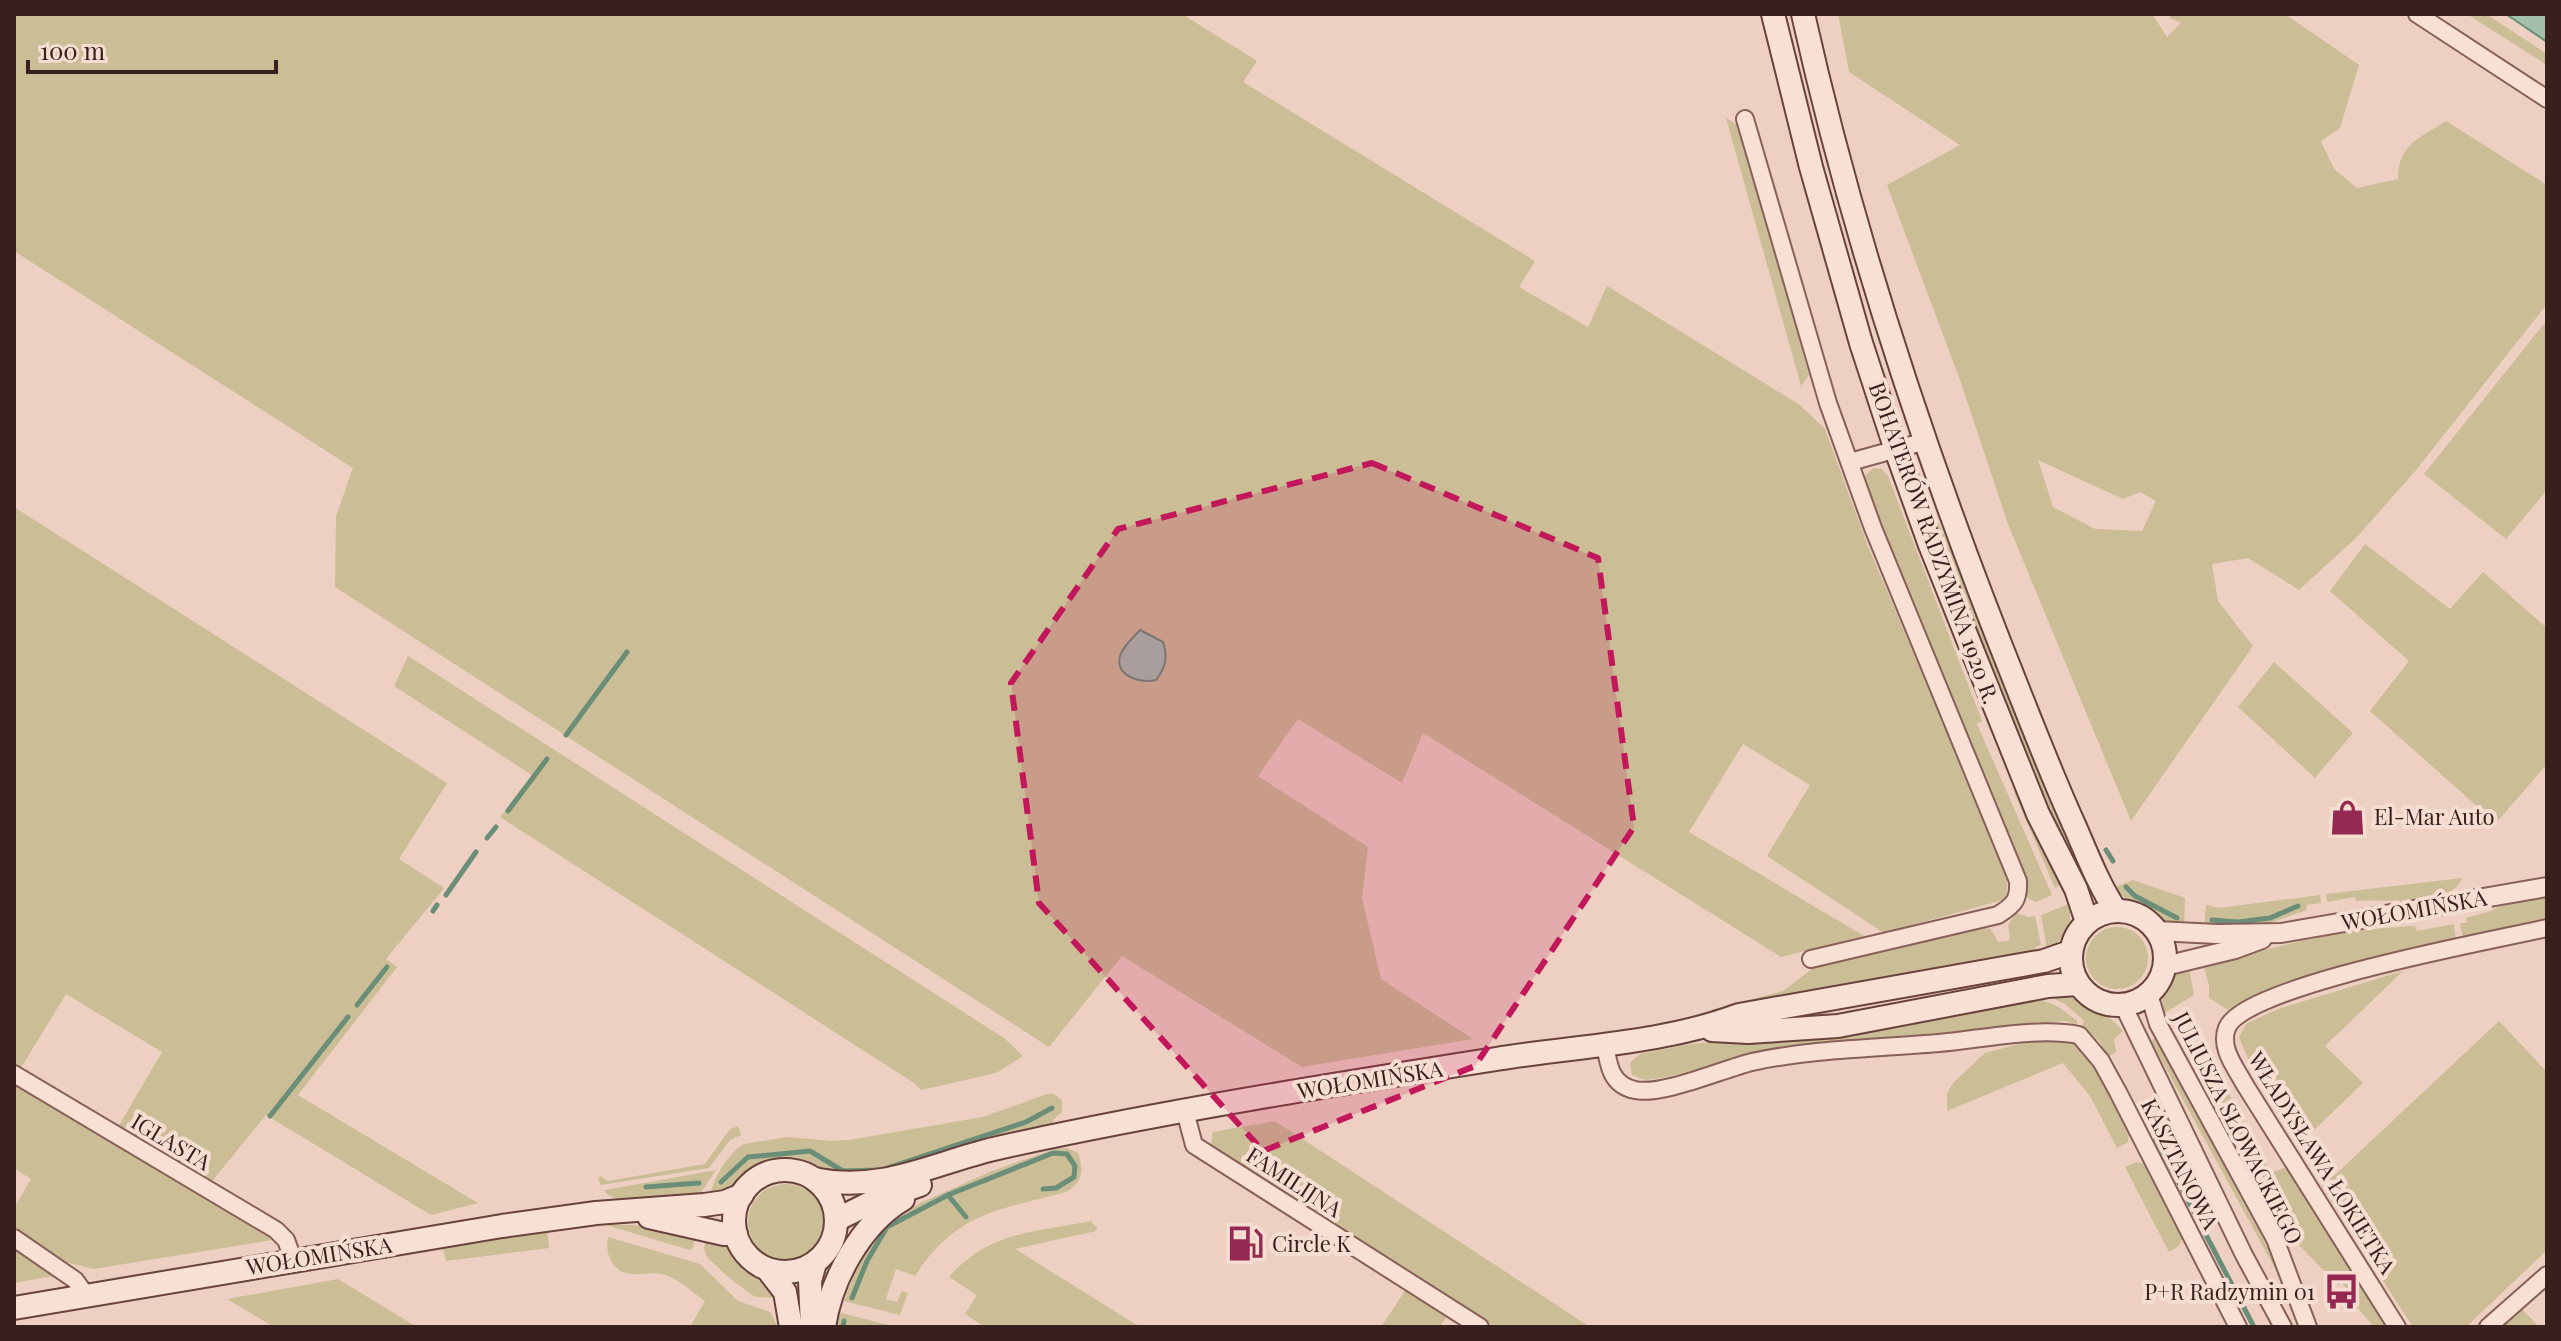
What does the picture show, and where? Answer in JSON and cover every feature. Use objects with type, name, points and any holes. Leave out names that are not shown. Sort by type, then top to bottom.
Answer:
[{"type":"main road","name":"BOHATERÓW RADZYMINA 1920 R.","points":[[1773,14],[1811,167],[1861,343],[1896,450],[1930,545],[2033,802],[2076,889],[2087,922]]},
{"type":"main road","name":"BOHATERÓW RADZYMINA 1920 R.","points":[[1803,14],[1840,160],[1926,441],[1970,566],[2037,737],[2100,885],[2116,911]]},
{"type":"main road","points":[[2116,911],[2139,915],[2156,931],[2164,947],[2165,966],[2156,985],[2149,994],[2123,1005],[2102,1003],[2078,984],[2073,974],[2070,952],[2076,935],[2087,922],[2105,912],[2116,911]]},
{"type":"main road","name":"WOŁOMIŃSKA","points":[[1703,1029],[1739,1015],[2029,964],[2070,952]]},
{"type":"main road","name":"WOŁOMIŃSKA","points":[[814,1179],[848,1185],[903,1177],[983,1151],[1038,1139],[1327,1086],[1605,1043],[1703,1029],[1748,1032],[1838,1026],[2018,991],[2078,984]]},
{"type":"main road","name":"WOŁOMIŃSKA","points":[[836,1220],[872,1202],[1038,1139]]},
{"type":"main road","points":[[791,1327],[785,1292],[768,1270],[748,1256],[736,1234],[736,1207],[750,1184],[775,1171],[789,1170],[814,1179],[826,1190],[834,1204],[836,1220],[831,1244],[815,1263],[810,1281],[812,1327]]},
{"type":"main road","points":[[824,1327],[839,1280],[861,1237],[893,1204],[935,1179]]},
{"type":"main road","name":"WOŁOMIŃSKA","points":[[14,1308],[546,1219],[715,1204],[742,1195]]},
{"type":"main road","name":"WOŁOMIŃSKA","points":[[624,1212],[736,1234]]},
{"type":"main road","points":[[768,1270],[784,1273],[815,1263]]},
{"type":"street","points":[[2417,14],[2547,99]]},
{"type":"street","points":[[1745,119],[1828,403],[1936,687],[2018,881],[2019,896],[2014,906],[1998,915],[1811,959]]},
{"type":"street","points":[[1850,462],[1926,441]]},
{"type":"street","name":"WOŁOMIŃSKA","points":[[2156,931],[2281,933],[2547,887]]},
{"type":"street","name":"WŁADYSŁAWA ŁOKIETKA","points":[[2397,1327],[2229,1055],[2224,1042],[2227,1028],[2233,1019],[2253,1006],[2399,959],[2547,928]]},
{"type":"street","name":"WOŁOMIŃSKA","points":[[2165,966],[2235,949],[2281,933]]},
{"type":"street","name":"JULIUSZA SŁOWACKIEGO","points":[[2149,994],[2158,1024],[2275,1239],[2308,1327]]},
{"type":"street","points":[[2123,1005],[2244,1255],[2283,1327]]},
{"type":"street","name":"KASZTANOWA","points":[[1605,1043],[1609,1069],[1615,1080],[1625,1087],[1641,1091],[1767,1060],[2031,1034],[2079,1035],[2101,1061],[2238,1327]]},
{"type":"street","name":"IGLASTA","points":[[14,1074],[276,1230],[286,1240],[293,1259]]},
{"type":"street","name":"FAMILIJNA","points":[[1185,1111],[1194,1145],[1480,1327]]},
{"type":"street","points":[[14,1238],[75,1280],[86,1295]]},
{"type":"street","points":[[2488,1327],[2547,1275]]},
{"type":"highlighted area","points":[[1372,463],[1598,558],[1634,827],[1475,1066],[1263,1151],[1039,903],[1011,683],[1118,529]]},
{"type":"shaded area","points":[[14,14],[1182,14],[1257,61],[1243,82],[1535,261],[1519,287],[1588,327],[1607,286],[1800,405],[1825,429],[1867,544],[2008,874],[2006,899],[1884,933],[1767,856],[1810,785],[1743,744],[1689,832],[1864,936],[1781,957],[1423,733],[1402,783],[1298,719],[1258,776],[1368,847],[1362,898],[1381,979],[1473,1039],[1302,1067],[1122,956],[1049,1047],[335,587],[336,516],[353,468],[14,251]]},
{"type":"shaded area","points":[[1838,14],[2152,14],[2167,37],[2181,23],[2170,18],[2171,14],[2285,14],[2359,65],[2340,128],[2321,141],[2334,169],[2357,188],[2398,179],[2406,150],[2446,121],[2547,185],[2547,304],[2417,469],[2357,537],[2299,590],[2248,558],[2212,564],[2218,601],[2253,646],[2131,821],[2008,524],[1960,380],[1887,185],[1960,145],[1849,72]],"holes":[[[2038,460],[2123,499],[2140,492],[2156,501],[2142,531],[2095,529],[2053,507]]]},
{"type":"shaded area","points":[[2467,14],[2486,14],[2547,54],[2547,65]]},
{"type":"shaded area","points":[[2506,14],[2547,14],[2547,42]]},
{"type":"shaded area","points":[[1726,118],[1739,126],[1809,375],[1801,386]]},
{"type":"shaded area","points":[[2547,320],[2547,490],[2506,539],[2424,474]]},
{"type":"shaded area","points":[[1910,456],[1914,457],[1933,511],[1968,586],[2085,874],[2079,877],[2060,842],[1936,530]]},
{"type":"shaded area","points":[[1873,468],[1882,469],[1888,476],[1982,721],[1977,724],[2052,895],[2036,902],[2026,897],[2028,884],[2024,870],[1965,738],[1863,478]]},
{"type":"shaded area","points":[[14,507],[447,783],[399,859],[444,888],[386,959],[397,967],[298,1095],[478,1203],[431,1215],[266,1115],[209,1185],[151,1144],[143,1144],[117,1129],[162,1052],[66,994],[19,1071],[14,1068]]},
{"type":"shaded area","points":[[2365,544],[2450,609],[2483,572],[2547,628],[2547,764],[2496,823],[2370,711],[2409,661],[2330,591]]},
{"type":"shaded area","points":[[1140,630],[1163,642],[1165,662],[1156,680],[1130,677],[1119,663],[1123,649]]},
{"type":"shaded area","points":[[408,656],[1004,1038],[1023,1056],[996,1073],[921,1090],[500,817],[532,775],[394,686]]},
{"type":"shaded area","points":[[2274,662],[2353,733],[2315,778],[2238,707]]},
{"type":"shaded area","points":[[2011,785],[2062,884],[2055,888]]},
{"type":"shaded area","points":[[2462,878],[2456,887],[2445,894],[2416,900],[2356,901],[2355,897],[2327,902],[2326,894]]},
{"type":"shaded area","points":[[2133,880],[2185,898],[2184,928],[2167,922],[2113,888]]},
{"type":"shaded area","points":[[2320,895],[2321,903],[2306,905],[2307,910],[2267,924],[2204,928],[2206,905],[2219,908]]},
{"type":"shaded area","points":[[2547,896],[2547,922],[2463,939],[2460,923],[2467,923],[2466,918],[2509,902]]},
{"type":"shaded area","points":[[2069,904],[2067,931],[2047,949],[2041,915]]},
{"type":"shaded area","points":[[2016,913],[2035,916],[2041,945],[2035,947],[2036,952],[1703,1015],[1714,1009],[1783,991],[1821,962],[1984,928],[1991,929],[1998,942],[2008,941],[2008,925]]},
{"type":"shaded area","points":[[2454,924],[2456,941],[2285,985],[2228,1010],[2209,998],[2204,968],[2283,945],[2334,935],[2415,926],[2417,931]]},
{"type":"shaded area","points":[[2117,927],[2139,936],[2148,958],[2139,980],[2117,989],[2095,980],[2086,958],[2095,936]]},
{"type":"shaded area","points":[[2189,967],[2194,995],[2164,1013],[2163,998],[2168,985],[2177,974]]},
{"type":"shaded area","points":[[2403,971],[2325,1046],[2363,1083],[2309,1135],[2276,1103],[2251,1065],[2239,1037],[2247,1023],[2281,1008]]},
{"type":"shaded area","points":[[2044,995],[2044,1001],[2059,1007],[2077,1024],[2065,1021],[1751,1055],[1646,1080],[1632,1075],[1630,1063],[1640,1054],[1691,1044],[1791,1036]]},
{"type":"shaded area","points":[[2054,995],[2082,1002],[2117,1024],[2123,1031],[2114,1039],[2116,1052],[2108,1057],[2099,1041],[2082,1026],[2084,1021],[2065,1004],[2054,999]]},
{"type":"shaded area","points":[[2499,1021],[2547,1072],[2547,1250],[2466,1327],[2413,1327],[2321,1185]]},
{"type":"shaded area","points":[[2045,1037],[2070,1038],[2088,1053],[2119,1110],[2129,1133],[2128,1142],[2117,1148],[2090,1096],[2063,1063],[1947,1111],[1947,1093],[1954,1082],[1985,1053]]},
{"type":"shaded area","points":[[2155,1038],[2274,1259],[2291,1298],[2151,1041]]},
{"type":"shaded area","points":[[2218,1074],[2271,1173],[2284,1168],[2292,1174],[2390,1327],[2374,1327],[2351,1300],[2353,1296],[2342,1283],[2338,1285],[2300,1246],[2210,1079]]},
{"type":"shaded area","points":[[14,1084],[273,1240],[93,1269],[66,1262],[14,1229],[14,1208],[31,1179],[14,1168]]},
{"type":"shaded area","points":[[1054,1094],[1062,1100],[1062,1112],[1053,1124],[908,1171],[834,1175],[812,1162],[795,1157],[769,1159],[757,1163],[740,1176],[728,1191],[710,1197],[722,1167],[744,1144],[788,1137],[849,1140],[983,1117]]},
{"type":"shaded area","points":[[1275,1121],[1590,1327],[1495,1327],[1211,1146],[1213,1132]]},
{"type":"shaded area","points":[[738,1126],[741,1135],[730,1140],[709,1168],[601,1185],[598,1179],[600,1176],[608,1181],[705,1164],[730,1129]]},
{"type":"shaded area","points":[[1067,1148],[1078,1153],[1081,1165],[1081,1175],[1072,1188],[1000,1210],[963,1226],[946,1238],[915,1276],[896,1269],[886,1299],[897,1302],[902,1291],[908,1293],[900,1315],[844,1301],[872,1241],[898,1213],[992,1171],[1055,1149]]},
{"type":"shaded area","points":[[2136,1162],[2147,1164],[2183,1237],[2179,1246],[2169,1252],[2125,1167]]},
{"type":"shaded area","points":[[716,1170],[699,1195],[617,1199],[605,1190]]},
{"type":"shaded area","points":[[779,1184],[793,1184],[807,1190],[818,1201],[824,1222],[821,1237],[813,1249],[793,1260],[779,1260],[765,1254],[754,1243],[748,1229],[748,1215],[754,1201],[765,1190]]},
{"type":"shaded area","points":[[1091,1221],[1096,1231],[1015,1249],[1140,1327],[985,1327],[965,1314],[977,1295],[949,1277],[980,1250],[1032,1231]]},
{"type":"shaded area","points":[[606,1225],[633,1225],[695,1235],[693,1248],[690,1250]]},
{"type":"shaded area","points":[[547,1230],[549,1248],[446,1261],[443,1249]]},
{"type":"shaded area","points":[[608,1237],[700,1264],[738,1301],[770,1312],[778,1327],[690,1327],[705,1301],[668,1276],[658,1273],[631,1274],[619,1270],[609,1255]]},
{"type":"shaded area","points":[[707,1237],[726,1246],[743,1270],[769,1287],[777,1298],[755,1297],[728,1277],[707,1257],[704,1248]]},
{"type":"shaded area","points":[[14,1247],[59,1275],[14,1283]]},
{"type":"shaded area","points":[[338,1279],[417,1327],[274,1327],[227,1299]]},
{"type":"shaded area","points":[[1407,1288],[1448,1314],[1440,1327],[1381,1327]]},
{"type":"shaded area","points":[[2522,1309],[2539,1327],[2502,1327]]},
{"type":"shaded area","points":[[838,1312],[896,1327],[832,1327]]},
{"type":"waterway","points":[[566,735],[627,652]]},
{"type":"waterway","points":[[508,811],[547,759]]},
{"type":"waterway","points":[[487,838],[496,827]]},
{"type":"waterway","points":[[2106,850],[2113,861]]},
{"type":"waterway","points":[[446,895],[476,852]]},
{"type":"waterway","points":[[2126,887],[2135,896],[2177,918]]},
{"type":"waterway","points":[[433,911],[437,905]]},
{"type":"waterway","points":[[2212,920],[2238,922],[2270,918],[2298,906]]},
{"type":"waterway","points":[[357,1005],[387,967]]},
{"type":"waterway","points":[[270,1116],[348,1017]]},
{"type":"waterway","points":[[721,1182],[748,1157],[810,1151],[843,1171],[881,1170],[1026,1122],[1052,1108]]},
{"type":"waterway","points":[[2156,1139],[2254,1327]]},
{"type":"waterway","points":[[852,1298],[867,1261],[887,1227],[948,1195],[1053,1153],[1067,1154],[1075,1166],[1074,1177],[1056,1188],[1043,1189]]},
{"type":"waterway","points":[[646,1187],[699,1183]]},
{"type":"waterway","points":[[948,1195],[966,1217]]},
{"type":"waterway","points":[[843,1327],[844,1321]]},
{"type":"place","name":"El-Mar Auto","points":[[2348,817]]},
{"type":"place","name":"Circle K","points":[[1246,1244]]},
{"type":"place","name":"P+R Radzymin 01","points":[[2341,1292]]}]
